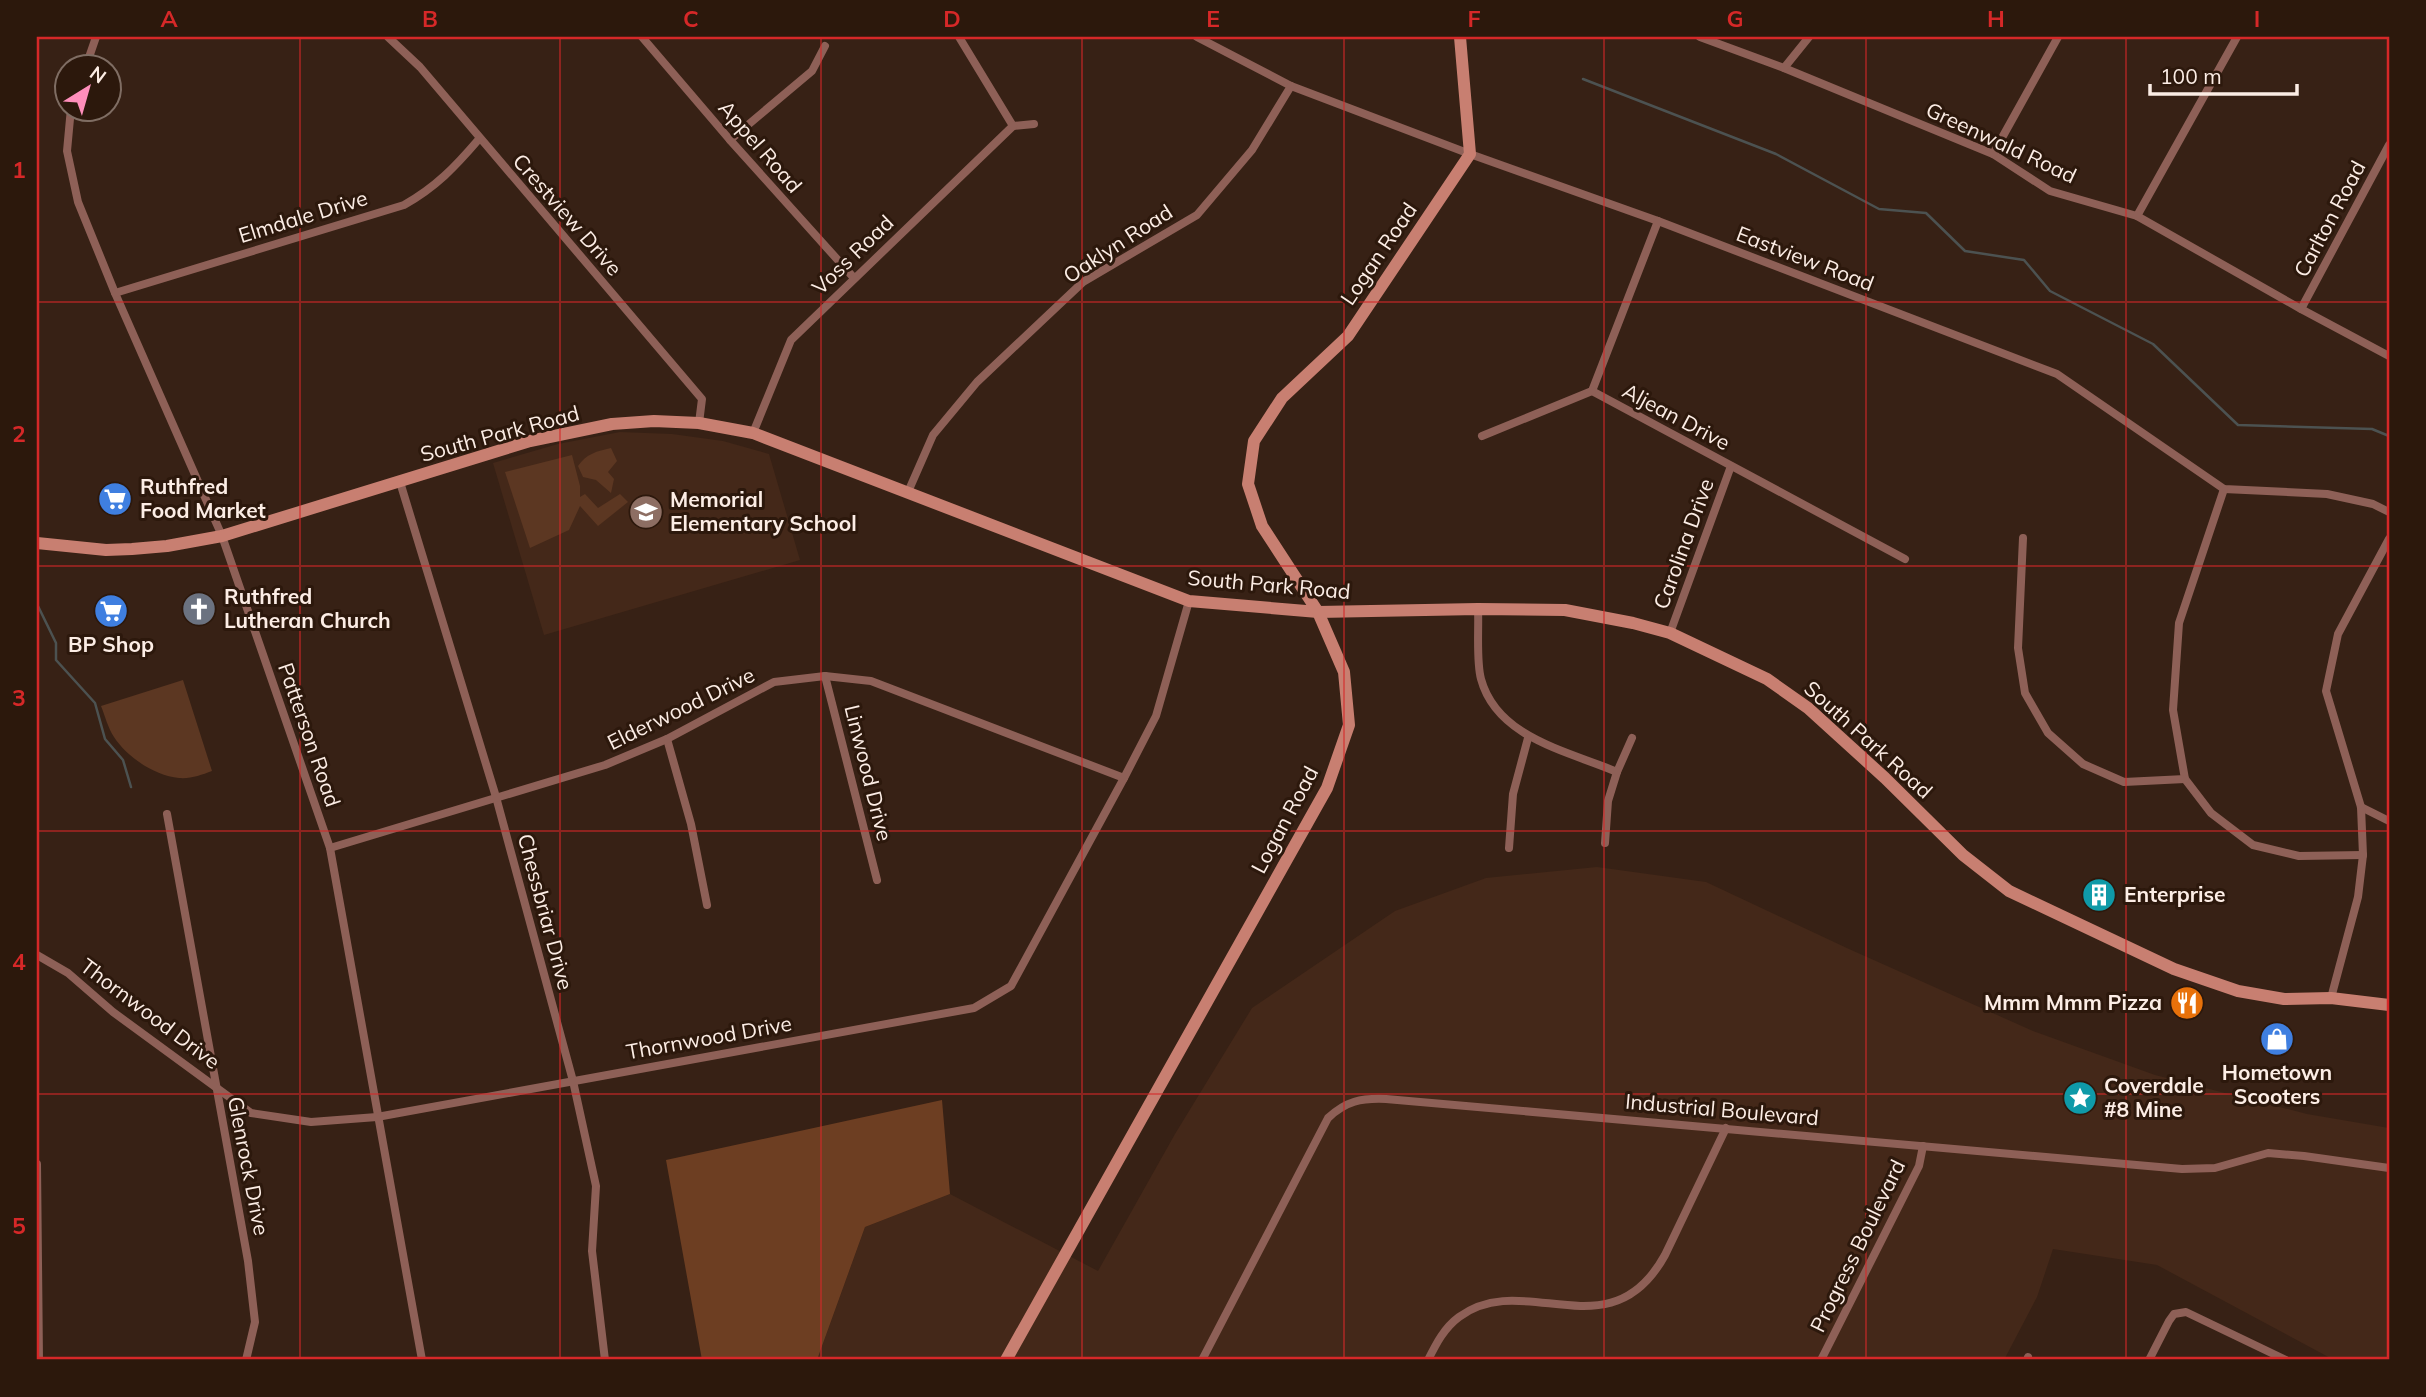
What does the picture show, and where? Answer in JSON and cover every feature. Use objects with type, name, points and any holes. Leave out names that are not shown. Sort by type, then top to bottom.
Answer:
[{"type":"main road","points":[[1460,37],[1470,154]]},
{"type":"main road","name":"Logan Road","points":[[1006,1360],[1327,788],[1349,725],[1343,672],[1318,612],[1262,526],[1248,484],[1254,441],[1282,398],[1348,336],[1470,154]]},
{"type":"main road","name":"South Park Road","points":[[37,543],[120,549],[167,546],[222,536],[530,441],[612,424],[654,421],[699,424],[753,433],[1189,601],[1318,612],[1478,608],[1565,610],[1670,633],[1767,679],[1808,708],[1885,778],[1963,855],[2009,891],[2174,969],[2238,991],[2284,999],[2331,998],[2389,1005]]},
{"type":"street","name":"Crestview Drive","points":[[388,37],[420,67],[702,399],[699,424]]},
{"type":"street","name":"Appel Road","points":[[642,37],[854,278]]},
{"type":"street","points":[[959,37],[1013,126],[1034,124]]},
{"type":"street","name":"Eastview Road","points":[[1197,37],[1291,86],[1658,221],[2057,374],[2224,489]]},
{"type":"street","name":"Greenwald Road","points":[[1700,37],[1784,68],[1993,154],[2050,191],[2137,216],[2389,356]]},
{"type":"street","points":[[1784,68],[1809,37]]},
{"type":"street","points":[[1993,154],[2058,37]]},
{"type":"street","points":[[2137,216],[2237,37]]},
{"type":"street","points":[[730,140],[812,71],[825,47]]},
{"type":"street","name":"Oaklyn Road","points":[[908,492],[933,435],[977,382],[1083,282],[1197,215],[1251,150],[1291,86]]},
{"type":"street","name":"Patterson Road","points":[[70,122],[67,151],[78,202],[222,536],[330,848],[421,1360]]},
{"type":"street","name":"Voss Road","points":[[753,433],[791,340],[1013,126]]},
{"type":"street","name":"Elmdale Drive","points":[[115,293],[404,205],[428,192],[479,139]]},
{"type":"street","name":"Carlton Road","points":[[2301,309],[2389,145]]},
{"type":"street","name":"Aljean Drive","points":[[1658,221],[1592,391],[1905,559]]},
{"type":"street","points":[[1482,436],[1592,391]]},
{"type":"street","name":"Carolina Drive","points":[[1670,633],[1731,466]]},
{"type":"street","name":"Chessbriar Drive","points":[[400,482],[496,797],[573,1081],[596,1186],[592,1251],[606,1360]]},
{"type":"street","points":[[2363,855],[2299,856],[2253,845],[2211,813],[2185,779],[2173,710],[2179,623],[2224,489],[2328,494],[2373,504],[2389,512]]},
{"type":"street","points":[[2024,538],[2018,648],[2025,694],[2048,733],[2082,764],[2124,782],[2185,779]]},
{"type":"street","points":[[2331,998],[2358,897],[2363,855],[2361,807],[2326,691],[2338,634],[2389,539]]},
{"type":"street","name":"Thornwood Drive","points":[[37,955],[68,973],[113,1012],[251,1113],[311,1122],[377,1117],[974,1008],[1011,986],[1124,778],[1156,716],[1189,601]]},
{"type":"street","points":[[1478,608],[1481,678],[1497,712],[1528,738],[1617,772]]},
{"type":"street","name":"Elderwood Drive","points":[[330,848],[605,765],[667,739],[775,682],[825,676],[871,681],[1124,778]]},
{"type":"street","name":"Linwood Drive","points":[[825,676],[877,880]]},
{"type":"street","points":[[1509,848],[1513,794],[1528,738]]},
{"type":"street","points":[[1605,843],[1608,801],[1632,738]]},
{"type":"street","points":[[667,739],[691,824],[707,905]]},
{"type":"street","points":[[2361,807],[2389,821]]},
{"type":"street","name":"Glenrock Drive","points":[[167,814],[250,1273],[255,1322],[246,1360]]},
{"type":"street","name":"Industrial Boulevard","points":[[1202,1360],[1328,1118],[1339,1107],[1354,1100],[1385,1099],[2182,1169],[2215,1168],[2268,1153],[2389,1168]]},
{"type":"street","points":[[1428,1360],[1444,1331],[1475,1307],[1495,1302],[1515,1302],[1581,1307],[1612,1303],[1643,1286],[1656,1272],[1665,1255],[1726,1128]]},
{"type":"street","name":"Progress Boulevard","points":[[1821,1360],[1919,1166],[1923,1146]]},
{"type":"street","points":[[37,1164],[39,1360]]},
{"type":"street","points":[[2149,1360],[2169,1321],[2174,1314],[2180,1312],[2194,1314],[2286,1360]]},
{"type":"shaded area","name":"Memorial Elementary School","points":[[620,432],[672,434],[723,441],[769,454],[800,560],[544,635],[493,463],[558,444]]},
{"type":"shaded area","points":[[611,448],[617,461],[608,472],[614,479],[611,493],[596,480],[583,477],[578,466],[592,454]]},
{"type":"shaded area","points":[[572,455],[580,497],[585,494],[598,508],[620,494],[628,502],[598,526],[580,506],[569,530],[530,548],[505,472]]},
{"type":"shaded area","points":[[183,680],[212,771],[183,778],[161,774],[126,752],[112,733],[101,706]]},
{"type":"shaded area","points":[[1597,867],[1706,882],[2033,1031],[2155,1075],[2307,1114],[2389,1128],[2389,1360],[2334,1360],[2157,1265],[2053,1249],[2037,1297],[2004,1360],[817,1360],[865,1227],[950,1194],[1098,1271],[1175,1134],[1252,1008],[1395,911],[1486,878]]},
{"type":"shaded area","points":[[942,1100],[950,1194],[865,1227],[817,1360],[702,1360],[666,1160]]},
{"type":"waterway","points":[[1583,79],[1776,154],[1879,209],[1926,213],[1965,251],[2024,260],[2050,291],[2153,344],[2238,425],[2372,429],[2389,436]]},
{"type":"waterway","points":[[37,604],[56,643],[56,660],[95,703],[105,739],[123,760],[131,787]]},
{"type":"place","name":"Ruthfred Food Market","points":[[115,499]]},
{"type":"place","name":"Memorial Elementary School","points":[[646,512]]},
{"type":"place","name":"Ruthfred Lutheran Church","points":[[199,609]]},
{"type":"place","name":"BP Shop","points":[[111,611]]},
{"type":"place","name":"Enterprise","points":[[2099,895]]},
{"type":"place","name":"Mmm Mmm Pizza","points":[[2187,1003]]},
{"type":"place","name":"Hometown Scooters","points":[[2277,1039]]},
{"type":"place","name":"Coverdale #8 Mine","points":[[2080,1098]]}]
